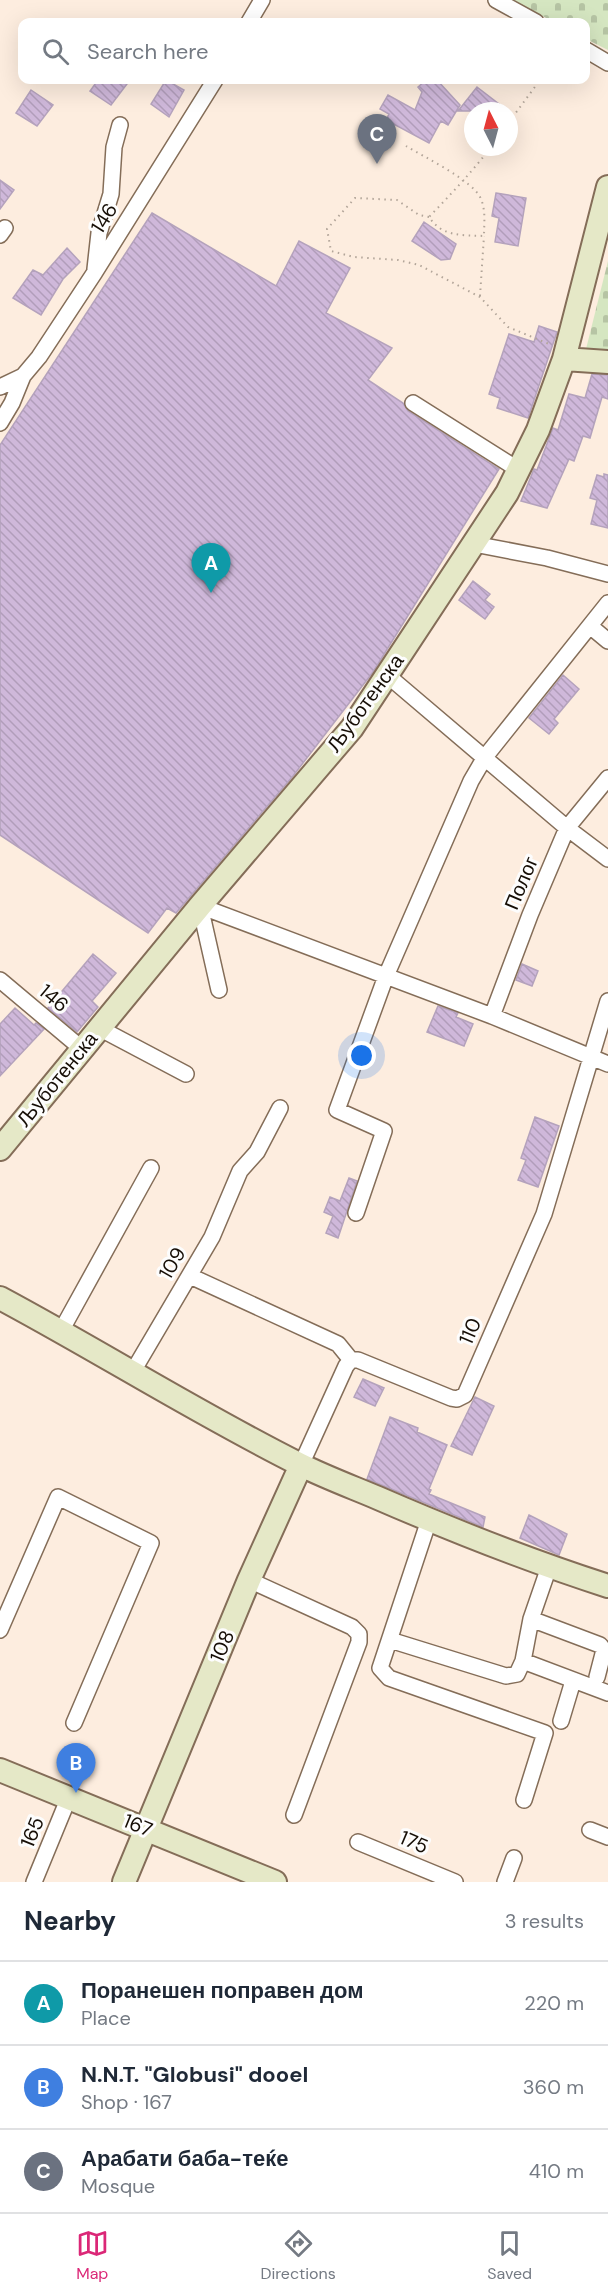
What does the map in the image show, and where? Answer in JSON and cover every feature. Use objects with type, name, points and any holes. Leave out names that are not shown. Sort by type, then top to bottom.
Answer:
[{"type":"street","points":[[251,18],[262,0]]},
{"type":"street","points":[[496,0],[529,18]]},
{"type":"street","points":[[590,53],[608,63]]},
{"type":"street","name":"146","points":[[0,423],[12,403],[23,376],[39,357],[95,272],[212,84]]},
{"type":"street","points":[[95,272],[95,255],[111,194],[114,147],[120,124]]},
{"type":"street","name":"Љуботенска","points":[[0,1149],[81,1048],[352,728],[474,544],[519,470],[538,430],[558,352],[608,187]]},
{"type":"street","points":[[558,352],[608,362]]},
{"type":"street","name":"146","points":[[0,387],[23,376]]},
{"type":"street","points":[[413,403],[519,470]]},
{"type":"street","points":[[474,544],[547,558],[608,574]]},
{"type":"street","points":[[356,1213],[384,1131],[337,1110],[386,976],[471,781],[485,757],[608,603]]},
{"type":"street","points":[[590,626],[608,640]]},
{"type":"street","points":[[387,675],[567,828],[608,859]]},
{"type":"street","name":"Полог","points":[[492,1016],[530,915],[567,828],[608,778]]},
{"type":"street","points":[[200,906],[492,1016],[608,1064]]},
{"type":"street","points":[[200,906],[219,990]]},
{"type":"street","name":"146","points":[[0,980],[81,1048]]},
{"type":"street","points":[[591,1058],[608,1001]]},
{"type":"street","points":[[99,1028],[186,1074]]},
{"type":"street","name":"110","points":[[351,1360],[358,1360],[452,1398],[457,1399],[465,1395],[544,1214],[591,1058]]},
{"type":"street","name":"109","points":[[132,1372],[212,1237],[240,1171],[258,1152],[280,1108]]},
{"type":"street","points":[[61,1330],[151,1168]]},
{"type":"street","points":[[190,1276],[338,1344],[351,1360],[346,1366],[300,1465]]},
{"type":"street","points":[[0,1298],[300,1465],[429,1520],[549,1567],[608,1586]]},
{"type":"street","name":"108","points":[[123,1882],[249,1580],[300,1465]]},
{"type":"street","points":[[0,1630],[58,1497],[151,1544],[74,1722]]},
{"type":"street","points":[[429,1520],[380,1668],[389,1677],[545,1733],[524,1800]]},
{"type":"street","points":[[390,1640],[506,1676],[517,1674],[523,1661],[531,1619],[549,1567]]},
{"type":"street","points":[[249,1580],[352,1628],[359,1634],[359,1642],[294,1815]]},
{"type":"street","points":[[531,1619],[600,1645],[604,1650],[597,1677]]},
{"type":"street","points":[[523,1661],[608,1694]]},
{"type":"street","points":[[561,1721],[573,1681]]},
{"type":"street","name":"167","points":[[0,1770],[146,1828],[266,1880]]},
{"type":"street","name":"165","points":[[34,1882],[69,1797]]},
{"type":"street","points":[[590,1830],[608,1837]]},
{"type":"street","name":"175","points":[[358,1842],[455,1882]]},
{"type":"street","points":[[505,1882],[514,1858]]},
{"type":"path","points":[[518,110],[537,84]]},
{"type":"path","points":[[406,146],[464,181],[481,199],[484,210],[484,236],[480,297]]},
{"type":"path","points":[[429,217],[464,181],[484,156]]},
{"type":"path","points":[[484,236],[445,232],[429,217],[419,216],[397,200],[355,198],[327,229],[331,251],[354,257],[398,260],[419,265],[480,297],[508,327],[558,352]]},
{"type":"green space","points":[[511,0],[608,0],[608,50],[590,41],[590,18],[546,18]]},
{"type":"green space","points":[[608,261],[608,350],[586,349]]},
{"type":"building","points":[[95,84],[127,84],[111,105],[90,91]]},
{"type":"building","points":[[164,84],[173,84],[184,90],[169,117],[151,104]]},
{"type":"building","points":[[421,84],[441,84],[460,105],[448,125],[441,121],[429,143],[386,120],[389,114],[380,109],[388,95],[415,110],[422,92],[418,87]]},
{"type":"building","points":[[477,87],[496,102],[465,102]]},
{"type":"building","points":[[31,90],[53,105],[37,126],[16,113]]},
{"type":"building","points":[[464,103],[464,111],[458,111]]},
{"type":"building","points":[[0,180],[14,190],[0,209]]},
{"type":"building","points":[[496,193],[526,198],[518,246],[495,242],[499,218],[492,216]]},
{"type":"building","points":[[152,213],[276,286],[299,241],[350,268],[326,313],[392,348],[368,380],[403,403],[408,411],[499,469],[373,672],[293,776],[176,913],[167,908],[148,933],[0,835],[0,445]]},
{"type":"building","points":[[424,222],[456,244],[450,259],[441,260],[412,241]]},
{"type":"building","points":[[67,248],[80,262],[63,279],[41,315],[13,298],[33,270],[43,275]]},
{"type":"building","points":[[539,326],[557,332],[528,418],[497,408],[500,398],[489,394],[509,334],[534,342]]},
{"type":"building","points":[[592,374],[608,375],[608,399],[602,397],[590,438],[583,436],[574,461],[569,459],[547,508],[521,501],[534,469],[537,470],[553,428],[558,430],[569,394],[585,398]]},
{"type":"building","points":[[604,474],[608,475],[608,528],[591,524],[597,500],[590,498],[597,475],[604,477]]},
{"type":"building","points":[[473,581],[490,594],[485,600],[494,607],[485,619],[459,600]]},
{"type":"building","points":[[563,675],[579,689],[554,719],[558,723],[549,734],[529,718]]},
{"type":"building","points":[[93,954],[116,973],[92,1001],[98,1007],[77,1032],[48,1008]]},
{"type":"building","points":[[522,964],[538,971],[532,986],[516,980]]},
{"type":"building","points":[[438,1006],[458,1013],[456,1017],[473,1024],[464,1046],[427,1032]]},
{"type":"building","points":[[15,1008],[34,1025],[36,1023],[44,1029],[0,1076],[0,1024]]},
{"type":"building","points":[[535,1117],[559,1126],[538,1187],[518,1180],[526,1160],[521,1158]]},
{"type":"building","points":[[349,1178],[357,1181],[338,1238],[326,1233],[333,1216],[324,1212],[330,1197],[340,1201]]},
{"type":"building","points":[[363,1379],[384,1388],[375,1406],[354,1397]]},
{"type":"building","points":[[475,1397],[494,1406],[472,1455],[451,1446]]},
{"type":"building","points":[[390,1417],[418,1428],[417,1432],[447,1445],[429,1494],[485,1517],[483,1527],[367,1479]]},
{"type":"building","points":[[529,1515],[567,1534],[559,1555],[520,1538]]},
{"type":"place","name":"Арабати баба-теќе","points":[[377,164]]},
{"type":"place","name":"Поранешен поправен дом","points":[[211,593]]},
{"type":"place","name":"N.N.T. \"Globusi\" dooel","points":[[76,1793]]}]
